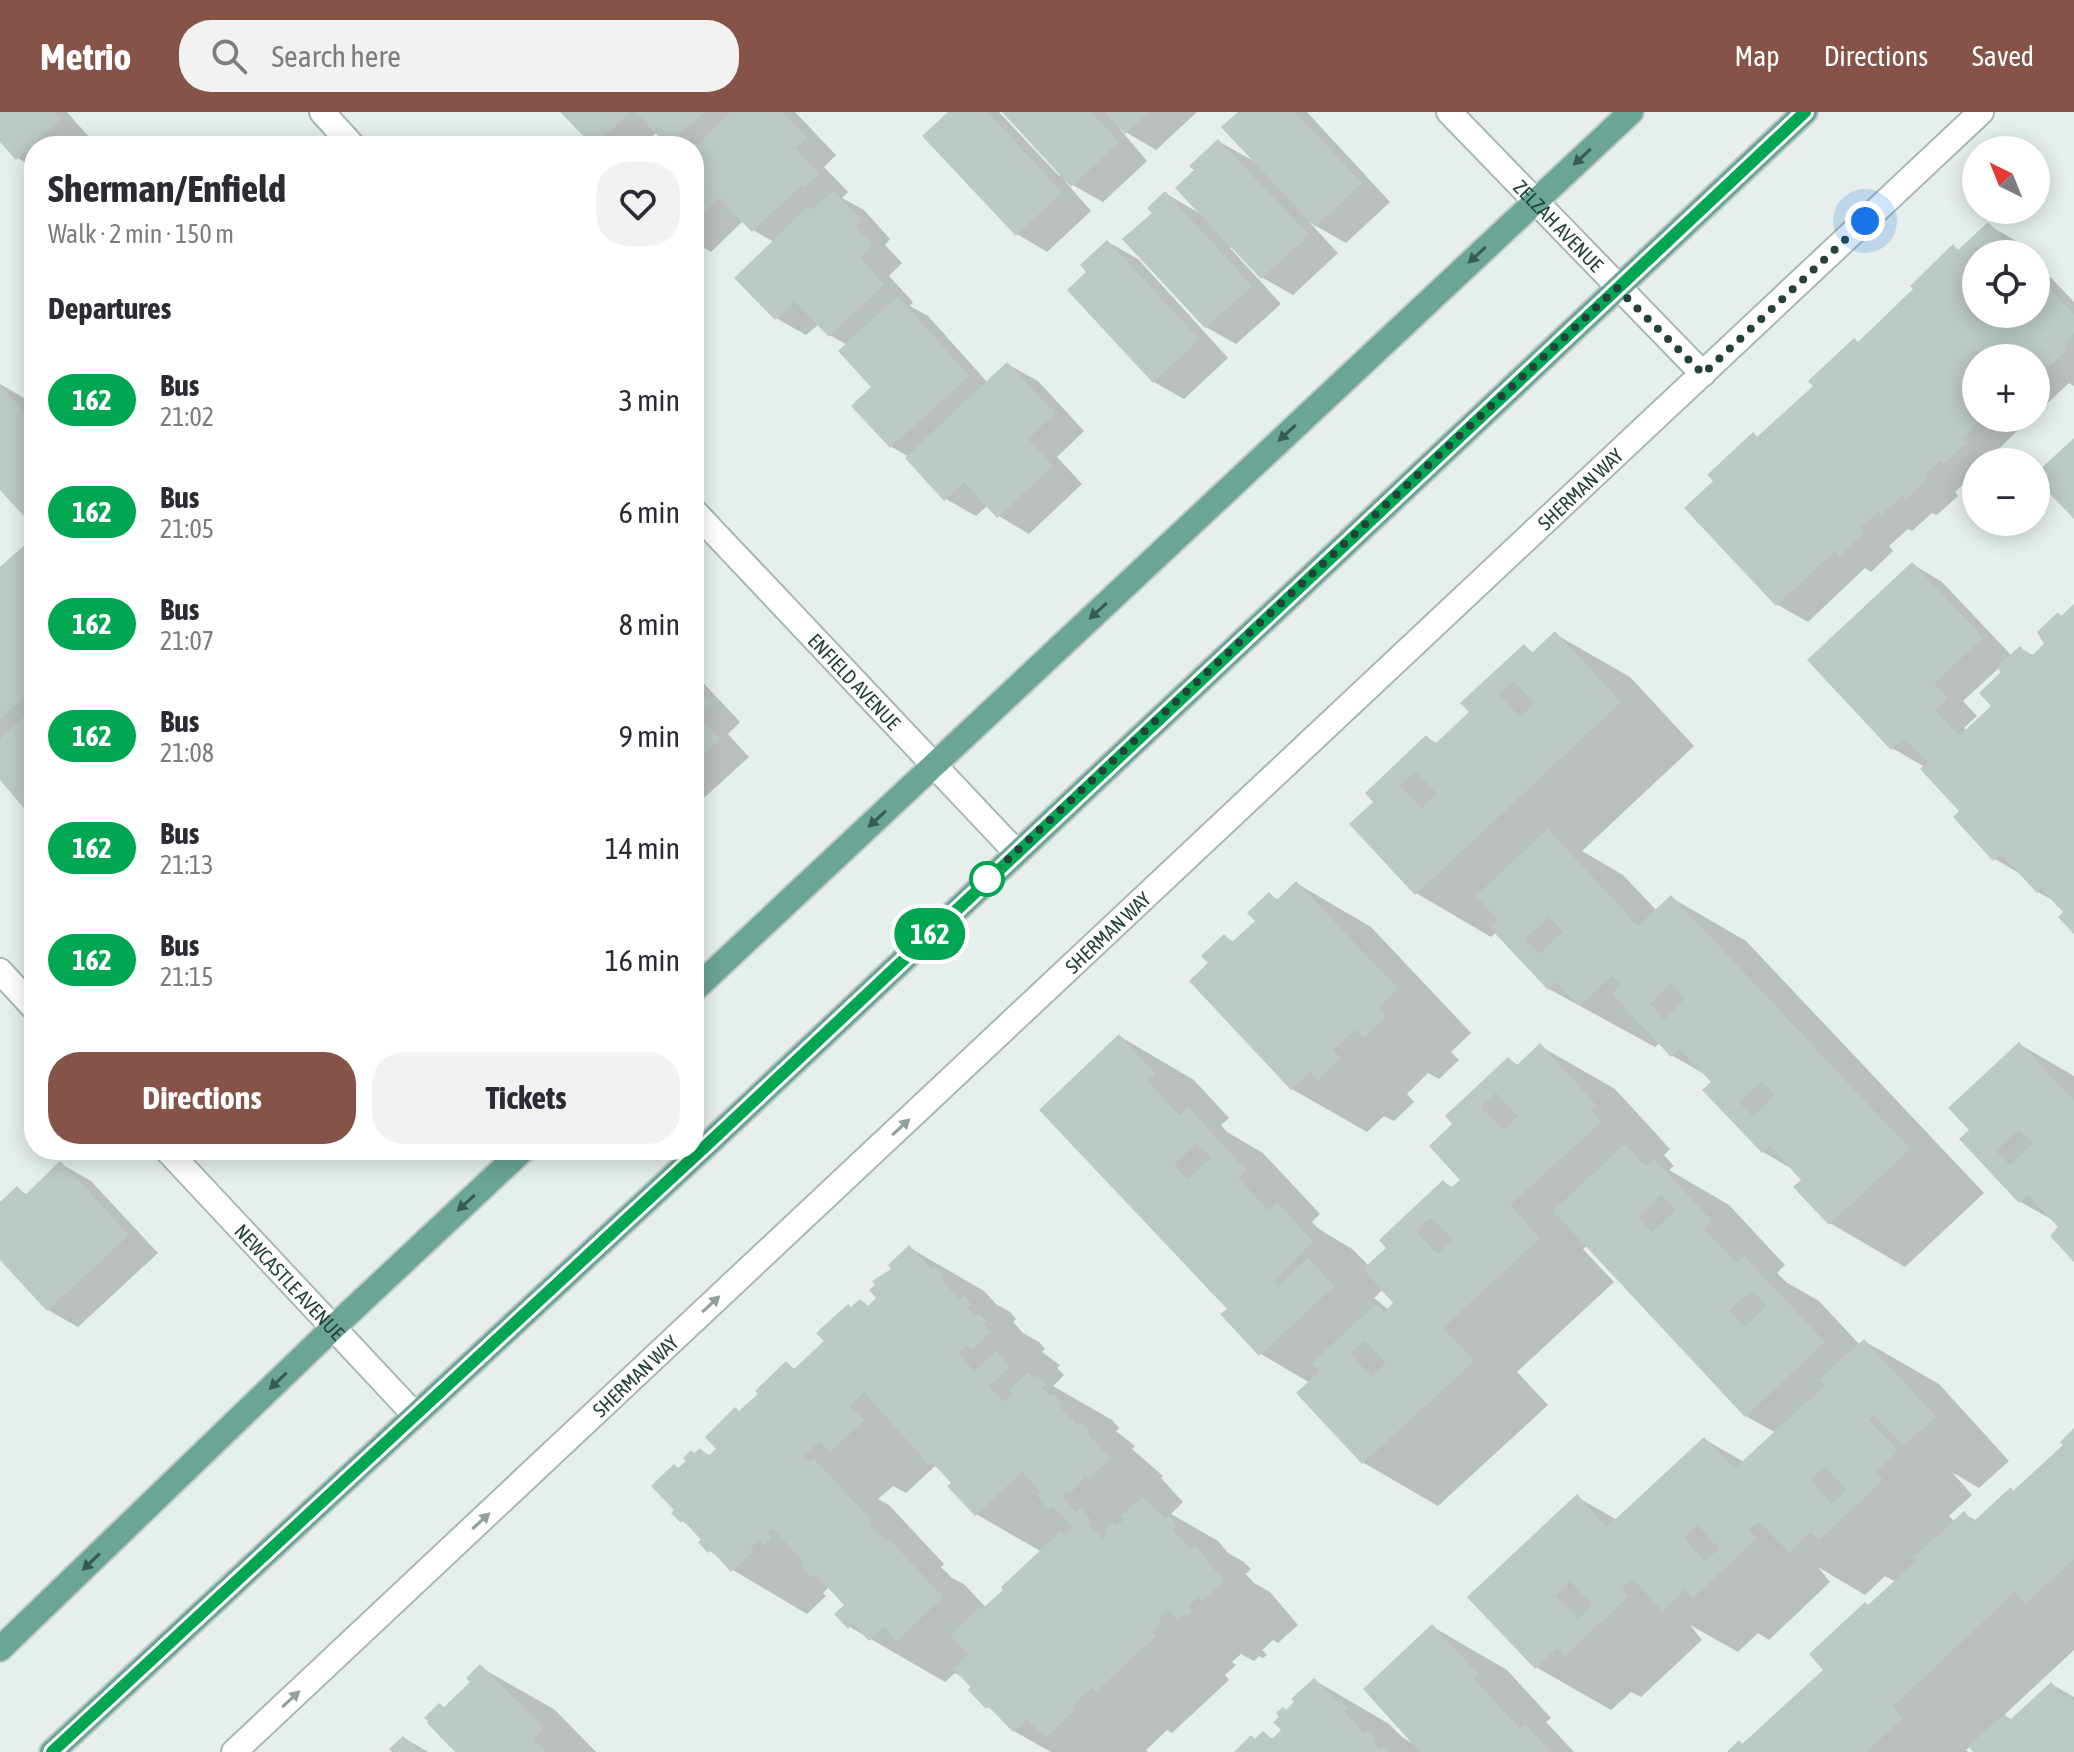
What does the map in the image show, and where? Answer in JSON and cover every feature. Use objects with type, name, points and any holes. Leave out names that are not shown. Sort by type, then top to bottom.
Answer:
[{"type":"main road","points":[[704,981],[1631,112]]},
{"type":"main road","points":[[704,1148],[1805,112]]},
{"type":"main road","points":[[0,1649],[512,1160]]},
{"type":"main road","points":[[52,1752],[690,1160]]},
{"type":"street","points":[[322,112],[344,136]]},
{"type":"street","name":"ZELZAH AVENUE","points":[[1449,112],[1703,374]]},
{"type":"street","name":"SHERMAN WAY","points":[[234,1752],[1981,112]]},
{"type":"street","name":"ENFIELD AVENUE","points":[[704,522],[1016,852]]},
{"type":"street","points":[[0,971],[24,997]]},
{"type":"street","name":"NEWCASTLE AVENUE","points":[[176,1160],[414,1414]]},
{"type":"building","points":[[0,112],[54,112],[61,119],[42,136],[24,136],[24,153],[16,160],[0,142]]},
{"type":"building","points":[[560,112],[631,112],[604,136],[583,136]]},
{"type":"building","points":[[636,112],[704,112],[678,136],[658,136]]},
{"type":"building","points":[[731,112],[783,112],[807,137],[795,148],[819,174],[804,188],[801,185],[752,232],[719,198],[704,212],[704,138]]},
{"type":"building","points":[[948,112],[987,112],[1062,192],[1016,236],[922,136]]},
{"type":"building","points":[[1002,112],[1091,112],[1119,142],[1071,187]]},
{"type":"building","points":[[1105,112],[1149,112],[1125,134]]},
{"type":"building","points":[[1238,112],[1295,112],[1362,183],[1315,227],[1221,127]]},
{"type":"building","points":[[1218,139],[1309,235],[1261,279],[1175,188],[1194,170],[1189,166]]},
{"type":"building","points":[[833,191],[861,220],[856,227],[873,245],[860,258],[884,284],[829,337],[794,301],[775,320],[734,278],[809,206],[812,210]]},
{"type":"building","points":[[1165,191],[1252,286],[1205,328],[1122,239],[1152,213],[1147,208]]},
{"type":"building","points":[[1990,224],[2004,240],[1969,240]]},
{"type":"building","points":[[1107,240],[1199,339],[1153,383],[1067,290],[1086,272],[1080,265]]},
{"type":"building","points":[[1953,244],[1958,250],[1962,246],[1962,328],[2050,328],[2050,289],[2074,314],[2074,333],[2063,344],[2068,349],[2050,366],[2050,344],[1962,344],[1962,432],[1969,432],[1962,439],[1966,443],[1944,464],[1941,460],[1926,474],[1929,478],[1905,500],[1902,496],[1881,515],[1878,512],[1860,528],[1864,533],[1840,556],[1835,551],[1776,606],[1684,508],[1713,481],[1707,475],[1753,432],[1757,437],[1813,386],[1808,381],[1854,338],[1858,342],[1913,289],[1910,286]]},
{"type":"building","points":[[898,296],[969,376],[890,448],[851,406],[871,387],[838,351]]},
{"type":"building","points":[[1007,362],[1055,413],[1028,439],[1053,466],[997,518],[964,482],[944,501],[905,458]]},
{"type":"building","points":[[0,385],[24,412],[24,516],[0,490]]},
{"type":"building","points":[[2074,438],[2074,519],[2050,494],[2050,460]]},
{"type":"building","points":[[24,545],[24,697],[0,719],[0,567]]},
{"type":"building","points":[[1912,562],[1983,638],[1934,683],[1948,698],[1935,710],[1959,736],[1991,706],[1979,693],[2001,672],[1997,667],[2020,646],[2030,657],[2044,644],[2037,632],[2058,612],[2061,616],[2074,604],[2074,934],[2058,917],[2063,912],[2041,889],[2037,893],[2001,854],[1993,861],[1953,817],[1959,811],[1920,769],[1928,762],[1904,738],[1891,750],[1807,660]]},
{"type":"building","points":[[1555,631],[1621,702],[1415,895],[1349,824],[1373,802],[1365,793],[1426,735],[1435,744],[1469,712],[1460,703],[1524,644],[1532,653]],"holes":[[[1513,681],[1535,704],[1520,717],[1498,694]],[[1415,771],[1437,794],[1422,808],[1400,785]]]},
{"type":"building","points":[[704,697],[711,704],[704,711]]},
{"type":"building","points":[[24,716],[24,808],[0,780],[0,739]]},
{"type":"building","points":[[704,721],[720,739],[704,753]]},
{"type":"building","points":[[1548,829],[1638,926],[1671,895],[1910,1149],[1829,1225],[1793,1187],[1801,1180],[1770,1146],[1762,1153],[1702,1090],[1711,1082],[1680,1049],[1671,1057],[1612,994],[1621,985],[1612,976],[1579,1006],[1557,982],[1548,990],[1489,927],[1498,920],[1476,896]],"holes":[[[1549,917],[1563,932],[1539,954],[1525,939]],[[1671,984],[1685,998],[1664,1020],[1650,1004]],[[1761,1081],[1775,1095],[1754,1117],[1739,1102]]]},
{"type":"building","points":[[1296,881],[1398,989],[1378,1008],[1386,1016],[1363,1038],[1355,1029],[1333,1050],[1341,1058],[1318,1080],[1310,1072],[1291,1090],[1189,981],[1208,963],[1201,956],[1224,934],[1232,942],[1255,921],[1247,913],[1269,892],[1277,900]]},
{"type":"building","points":[[1119,1034],[1156,1074],[1147,1081],[1180,1116],[1188,1107],[1246,1170],[1238,1178],[1269,1211],[1277,1203],[1313,1241],[1274,1282],[1278,1287],[1308,1258],[1334,1286],[1259,1356],[1220,1314],[1227,1309],[1039,1110]],"holes":[[[1197,1143],[1211,1158],[1187,1179],[1174,1165]]]},
{"type":"building","points":[[2019,1042],[2074,1101],[2074,1262],[2050,1236],[2058,1227],[2028,1195],[2019,1203],[1959,1139],[1969,1130],[1948,1108]],"holes":[[[2019,1129],[2033,1144],[2010,1165],[1996,1151]]]},
{"type":"building","points":[[1540,1043],[1597,1106],[1591,1111],[1601,1122],[1510,1205],[1540,1238],[1443,1328],[1474,1361],[1362,1464],[1296,1393],[1320,1371],[1312,1363],[1376,1304],[1384,1312],[1393,1303],[1363,1269],[1386,1248],[1379,1240],[1443,1180],[1451,1188],[1460,1180],[1429,1146],[1452,1124],[1445,1116],[1508,1057],[1516,1066]],"holes":[[[1496,1093],[1518,1116],[1503,1130],[1481,1107]],[[1430,1217],[1453,1239],[1438,1254],[1416,1231]],[[1365,1340],[1386,1363],[1371,1377],[1350,1353]]]},
{"type":"building","points":[[1625,1144],[1646,1167],[1654,1159],[1712,1221],[1704,1229],[1736,1263],[1744,1256],[1825,1342],[1745,1417],[1553,1211]],"holes":[[[1661,1194],[1676,1210],[1652,1232],[1638,1217]],[[1752,1290],[1766,1306],[1744,1327],[1729,1311]]]},
{"type":"building","points":[[60,1161],[129,1235],[47,1311],[0,1260],[0,1202],[17,1186],[25,1195]]},
{"type":"building","points":[[909,1245],[932,1269],[935,1266],[943,1275],[940,1278],[960,1300],[964,1296],[972,1305],[968,1308],[975,1316],[979,1313],[986,1321],[983,1324],[991,1332],[972,1349],[968,1345],[958,1354],[974,1371],[997,1351],[1010,1366],[989,1386],[1004,1402],[1013,1394],[1009,1390],[1028,1372],[1033,1378],[1037,1375],[1046,1384],[1042,1388],[1050,1396],[1053,1393],[1061,1402],[1058,1405],[1077,1425],[1080,1422],[1090,1432],[1088,1434],[1110,1458],[1088,1479],[1085,1475],[1071,1493],[1068,1491],[1062,1496],[1076,1512],[1080,1508],[1091,1520],[1088,1523],[1103,1539],[1108,1534],[1105,1531],[1113,1523],[1116,1527],[1124,1519],[1121,1516],[1143,1496],[1165,1519],[1169,1516],[1177,1525],[1173,1530],[1191,1550],[1195,1546],[1224,1581],[1202,1601],[1198,1597],[1189,1606],[1193,1611],[1187,1617],[1184,1614],[1178,1620],[1168,1609],[1152,1631],[1156,1636],[1096,1692],[1092,1688],[1072,1706],[1076,1709],[1045,1738],[1027,1719],[1013,1732],[968,1690],[971,1687],[953,1669],[968,1655],[950,1635],[1003,1590],[1001,1587],[1061,1531],[1064,1535],[1072,1527],[1052,1506],[1049,1509],[1037,1496],[1041,1493],[1022,1472],[975,1516],[947,1486],[951,1483],[932,1462],[929,1465],[864,1392],[850,1406],[864,1420],[830,1452],[820,1441],[804,1456],[810,1463],[814,1459],[871,1520],[868,1523],[887,1542],[890,1540],[943,1597],[897,1641],[884,1627],[869,1641],[853,1624],[848,1629],[834,1614],[844,1605],[816,1575],[812,1578],[801,1566],[805,1563],[772,1528],[767,1533],[771,1537],[764,1545],[759,1540],[750,1549],[753,1552],[731,1572],[711,1550],[708,1553],[698,1542],[701,1540],[683,1520],[681,1523],[671,1513],[674,1510],[651,1486],[674,1464],[678,1468],[686,1461],[683,1458],[691,1450],[694,1453],[700,1448],[708,1456],[716,1449],[705,1437],[735,1407],[739,1411],[758,1394],[755,1391],[786,1361],[794,1369],[824,1341],[816,1333],[848,1304],[851,1307],[860,1299],[868,1306],[876,1298],[869,1290],[875,1285],[872,1281],[891,1269],[888,1265]]},
{"type":"building","points":[[1864,1339],[1936,1417],[1903,1446],[1874,1415],[1869,1420],[1898,1451],[1876,1472],[1883,1480],[1819,1540],[1811,1532],[1789,1553],[1759,1521],[1749,1530],[1757,1538],[1693,1598],[1685,1589],[1662,1611],[1632,1578],[1622,1588],[1629,1596],[1565,1656],[1557,1648],[1535,1669],[1467,1597],[1577,1494],[1607,1527],[1704,1437],[1734,1469],[1825,1385],[1819,1379]],"holes":[[[1825,1466],[1847,1490],[1832,1504],[1810,1480]],[[1698,1525],[1719,1549],[1704,1561],[1684,1538]],[[1570,1581],[1592,1605],[1578,1619],[1555,1596]]]},
{"type":"building","points":[[2074,1428],[2074,1559],[2025,1604],[2015,1592],[1893,1706],[1903,1718],[1866,1752],[1727,1752],[1739,1740],[1742,1744],[1823,1670],[1809,1654],[1865,1602],[1868,1605],[1917,1560],[1914,1557],[1964,1511],[1973,1522],[2011,1487],[2013,1491],[2063,1445],[2060,1442]]},
{"type":"building","points":[[1432,1624],[1478,1674],[1473,1678],[1520,1729],[1525,1724],[1551,1752],[1420,1752],[1363,1689]]},
{"type":"building","points":[[480,1664],[543,1728],[533,1739],[546,1752],[455,1752],[427,1723],[424,1718],[439,1703],[444,1707],[470,1682],[466,1678]]},
{"type":"building","points":[[1314,1678],[1348,1708],[1344,1712],[1364,1733],[1368,1730],[1380,1749],[1383,1746],[1390,1752],[1234,1752],[1251,1735],[1255,1739],[1263,1731],[1272,1739],[1281,1730],[1273,1722],[1279,1717],[1276,1713],[1283,1707],[1286,1710],[1294,1702],[1291,1699]]},
{"type":"building","points":[[2051,1682],[2065,1697],[2068,1694],[2074,1701],[2074,1752],[1973,1752],[1968,1746],[2004,1714],[2010,1720]]},
{"type":"building","points":[[403,1736],[420,1752],[392,1752],[389,1749]]},
{"type":"bus line","name":"162","points":[[704,1148],[1805,112]]},
{"type":"bus line","name":"162","points":[[52,1752],[690,1160]]},
{"type":"route","points":[[987,879],[1617,288],[1703,374],[1865,221]]}]
